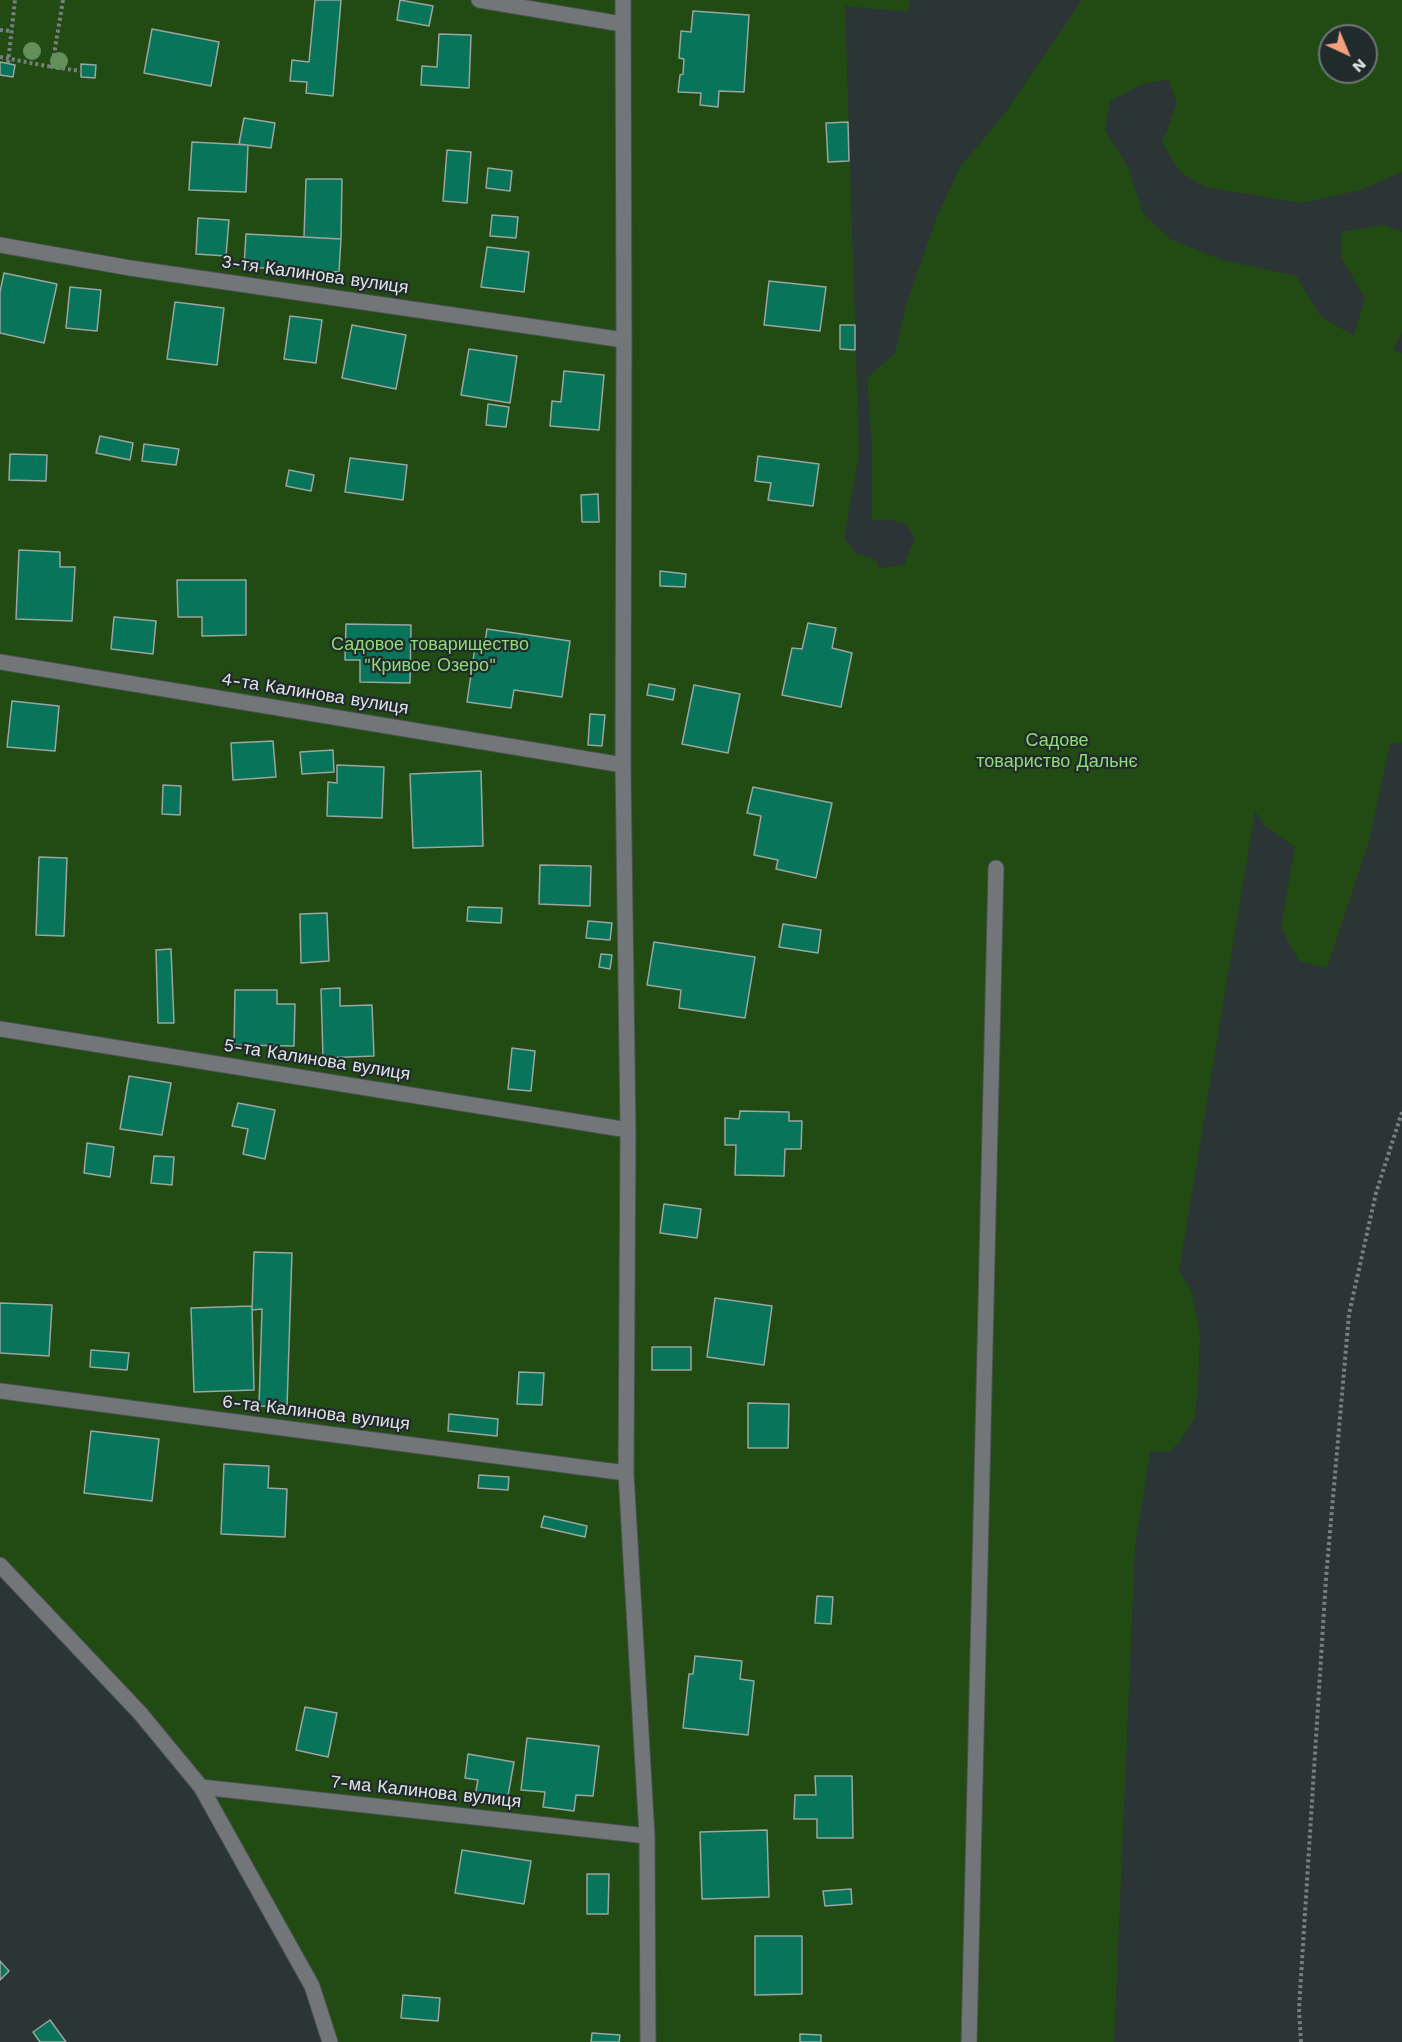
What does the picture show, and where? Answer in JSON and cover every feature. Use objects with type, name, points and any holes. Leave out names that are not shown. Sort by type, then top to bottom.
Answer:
[{"type":"street","points":[[480,0],[622,24]]},
{"type":"street","points":[[622,0],[623,765],[628,1130],[627,1473],[647,1836],[648,2042]]},
{"type":"street","name":"3-тя Калинова вулиця","points":[[0,245],[130,268],[624,340]]},
{"type":"street","name":"4-та Калинова вулиця","points":[[0,662],[623,765]]},
{"type":"street","points":[[969,2042],[996,868]]},
{"type":"street","name":"5-та Калинова вулиця","points":[[0,1029],[628,1130]]},
{"type":"street","name":"6-та Калинова вулиця","points":[[0,1391],[627,1473]]},
{"type":"street","points":[[0,1565],[140,1713],[201,1787],[312,1986],[330,2042]]},
{"type":"street","name":"7-ма Калинова вулиця","points":[[201,1787],[647,1836]]},
{"type":"path","points":[[8,63],[15,0]]},
{"type":"path","points":[[52,68],[63,0]]},
{"type":"path","points":[[0,30],[12,32]]},
{"type":"path","points":[[0,57],[10,57],[52,68],[81,71]]},
{"type":"path","points":[[1301,2042],[1299,2009],[1326,1578],[1349,1314],[1376,1193],[1402,1112]]},
{"type":"green space","name":"Садовое товарищество \"Кривое Озеро\"","points":[[0,0],[910,0],[908,12],[845,6],[859,454],[844,538],[856,554],[875,559],[879,568],[904,565],[915,538],[907,525],[891,520],[872,520],[872,447],[867,378],[895,353],[906,306],[936,219],[960,167],[1002,117],[1082,0],[1402,0],[1402,172],[1360,190],[1302,203],[1205,187],[1180,172],[1162,143],[1177,104],[1168,79],[1140,85],[1110,101],[1105,130],[1129,169],[1143,214],[1170,239],[1222,260],[1296,276],[1321,317],[1354,336],[1365,298],[1342,259],[1341,232],[1384,225],[1402,232],[1402,332],[1393,350],[1402,353],[1402,742],[1390,744],[1369,841],[1327,968],[1299,961],[1281,928],[1295,847],[1265,826],[1255,811],[1179,1271],[1192,1292],[1200,1335],[1195,1416],[1181,1440],[1169,1452],[1150,1452],[1135,1547],[1114,2042],[330,2042],[312,1986],[201,1787],[0,1565]]},
{"type":"building","points":[[315,0],[341,0],[333,96],[306,93],[307,82],[290,81],[292,60],[309,62]]},
{"type":"building","points":[[400,0],[433,6],[429,26],[397,20]]},
{"type":"building","points":[[693,11],[749,15],[744,92],[719,91],[718,107],[700,105],[701,93],[678,92],[684,59],[679,58],[681,31],[691,32]]},
{"type":"building","points":[[152,29],[219,42],[211,86],[144,73]]},
{"type":"building","points":[[439,34],[471,35],[469,88],[421,85],[422,66],[437,67]]},
{"type":"building","points":[[0,62],[15,65],[13,77],[0,75]]},
{"type":"building","points":[[81,64],[96,65],[95,78],[81,77]]},
{"type":"building","points":[[244,118],[275,123],[271,148],[239,144]]},
{"type":"building","points":[[848,122],[849,161],[828,162],[826,123]]},
{"type":"building","points":[[192,142],[248,145],[246,192],[189,190]]},
{"type":"building","points":[[447,150],[471,152],[467,203],[443,201]]},
{"type":"building","points":[[488,168],[512,171],[510,191],[486,188]]},
{"type":"building","points":[[306,179],[342,179],[341,239],[304,237]]},
{"type":"building","points":[[492,215],[518,217],[516,238],[490,236]]},
{"type":"building","points":[[198,218],[229,220],[226,256],[196,254]]},
{"type":"building","points":[[246,234],[341,239],[339,272],[244,267]]},
{"type":"building","points":[[487,247],[529,252],[524,292],[481,287]]},
{"type":"building","points":[[4,273],[57,284],[44,343],[0,333],[0,292]]},
{"type":"building","points":[[769,281],[826,287],[820,331],[764,325]]},
{"type":"building","points":[[70,287],[101,290],[97,331],[66,328]]},
{"type":"building","points":[[175,302],[224,308],[217,365],[167,359]]},
{"type":"building","points":[[290,316],[322,320],[316,363],[284,359]]},
{"type":"building","points":[[352,325],[406,335],[396,389],[342,378]]},
{"type":"building","points":[[840,325],[855,325],[855,350],[840,349]]},
{"type":"building","points":[[469,349],[517,356],[510,403],[461,395]]},
{"type":"building","points":[[564,371],[604,375],[599,430],[550,426],[552,401],[561,402]]},
{"type":"building","points":[[488,404],[509,407],[506,427],[486,425]]},
{"type":"building","points":[[100,436],[133,443],[130,460],[96,453]]},
{"type":"building","points":[[144,444],[179,449],[176,465],[142,461]]},
{"type":"building","points":[[10,454],[47,455],[46,481],[9,480]]},
{"type":"building","points":[[758,456],[819,464],[813,506],[768,500],[771,483],[755,481]]},
{"type":"building","points":[[350,458],[407,465],[403,500],[345,492]]},
{"type":"building","points":[[289,470],[314,475],[311,491],[286,486]]},
{"type":"building","points":[[598,494],[599,522],[582,522],[581,495]]},
{"type":"building","points":[[19,550],[60,552],[60,567],[75,567],[72,621],[16,619]]},
{"type":"building","points":[[660,571],[686,574],[685,587],[660,586]]},
{"type":"building","points":[[177,580],[246,580],[246,635],[202,636],[202,617],[178,617]]},
{"type":"building","points":[[114,617],[156,621],[153,654],[111,649]]},
{"type":"building","points":[[808,623],[836,628],[832,648],[852,653],[841,707],[782,695],[792,648],[802,649]]},
{"type":"building","points":[[346,624],[411,625],[410,683],[360,682],[360,660],[345,660]]},
{"type":"building","points":[[487,629],[570,641],[562,697],[514,690],[511,708],[467,702],[475,647],[484,649]]},
{"type":"building","points":[[649,684],[675,689],[673,700],[647,695]]},
{"type":"building","points":[[694,685],[740,694],[728,753],[682,744]]},
{"type":"building","points":[[12,701],[59,706],[55,751],[7,747]]},
{"type":"building","points":[[590,714],[605,715],[602,746],[588,745]]},
{"type":"building","points":[[273,741],[276,777],[233,780],[231,743]]},
{"type":"building","points":[[333,750],[334,772],[302,774],[300,752]]},
{"type":"building","points":[[337,765],[384,767],[382,818],[327,816],[328,782],[337,783]]},
{"type":"building","points":[[481,771],[483,846],[413,848],[410,774]]},
{"type":"building","points":[[163,785],[181,786],[180,815],[162,814]]},
{"type":"building","points":[[753,787],[832,803],[816,878],[776,869],[778,860],[754,855],[761,816],[747,813]]},
{"type":"building","points":[[39,857],[67,858],[64,936],[36,935]]},
{"type":"building","points":[[540,865],[591,866],[590,906],[539,904]]},
{"type":"building","points":[[468,907],[502,908],[501,923],[467,921]]},
{"type":"building","points":[[327,913],[329,961],[301,963],[300,914]]},
{"type":"building","points":[[588,921],[612,923],[610,940],[586,938]]},
{"type":"building","points":[[783,924],[821,930],[818,953],[779,947]]},
{"type":"building","points":[[654,942],[755,957],[745,1018],[679,1008],[681,990],[647,985]]},
{"type":"building","points":[[171,949],[174,1023],[158,1023],[156,950]]},
{"type":"building","points":[[601,954],[612,955],[610,969],[599,967]]},
{"type":"building","points":[[340,988],[340,1006],[372,1005],[374,1056],[323,1058],[321,989]]},
{"type":"building","points":[[235,990],[277,990],[277,1004],[295,1004],[294,1046],[234,1045]]},
{"type":"building","points":[[512,1048],[535,1051],[531,1091],[508,1089]]},
{"type":"building","points":[[129,1076],[171,1083],[162,1135],[120,1129]]},
{"type":"building","points":[[238,1103],[275,1110],[265,1159],[243,1154],[248,1129],[232,1126]]},
{"type":"building","points":[[740,1111],[789,1112],[789,1121],[802,1121],[801,1149],[785,1149],[784,1176],[735,1175],[736,1145],[725,1145],[725,1118],[739,1119]]},
{"type":"building","points":[[87,1143],[114,1147],[110,1177],[84,1173]]},
{"type":"building","points":[[154,1156],[174,1157],[172,1185],[151,1183]]},
{"type":"building","points":[[664,1204],[701,1209],[697,1238],[660,1233]]},
{"type":"building","points":[[254,1252],[292,1253],[287,1407],[259,1406],[262,1309],[252,1310]]},
{"type":"building","points":[[715,1298],[772,1306],[764,1365],[707,1357]]},
{"type":"building","points":[[0,1303],[52,1305],[49,1356],[0,1353]]},
{"type":"building","points":[[252,1306],[254,1390],[194,1392],[191,1308]]},
{"type":"building","points":[[652,1347],[691,1347],[691,1370],[652,1370]]},
{"type":"building","points":[[91,1350],[129,1353],[127,1370],[90,1367]]},
{"type":"building","points":[[519,1372],[544,1373],[542,1405],[517,1404]]},
{"type":"building","points":[[748,1403],[789,1404],[788,1448],[748,1448]]},
{"type":"building","points":[[449,1414],[498,1419],[497,1436],[448,1431]]},
{"type":"building","points":[[91,1431],[159,1439],[152,1501],[84,1493]]},
{"type":"building","points":[[224,1464],[269,1466],[268,1488],[287,1489],[285,1537],[221,1534]]},
{"type":"building","points":[[479,1475],[509,1477],[508,1490],[478,1488]]},
{"type":"building","points":[[544,1516],[587,1526],[585,1537],[541,1527]]},
{"type":"building","points":[[817,1596],[833,1597],[831,1624],[815,1623]]},
{"type":"building","points":[[695,1656],[742,1661],[740,1679],[754,1681],[748,1735],[683,1728],[689,1674],[693,1674]]},
{"type":"building","points":[[305,1707],[337,1713],[328,1757],[296,1750]]},
{"type":"building","points":[[527,1738],[599,1746],[593,1796],[576,1795],[574,1811],[543,1807],[545,1792],[521,1790]]},
{"type":"building","points":[[468,1754],[514,1762],[506,1807],[474,1801],[478,1780],[465,1778]]},
{"type":"building","points":[[815,1776],[852,1776],[853,1838],[817,1838],[817,1819],[794,1819],[795,1795],[816,1795]]},
{"type":"building","points":[[767,1830],[769,1897],[702,1899],[700,1832]]},
{"type":"building","points":[[462,1850],[531,1861],[524,1904],[455,1893]]},
{"type":"building","points":[[587,1874],[609,1874],[608,1914],[587,1914]]},
{"type":"building","points":[[851,1889],[852,1904],[825,1906],[823,1891]]},
{"type":"building","points":[[755,1936],[802,1936],[802,1994],[755,1995]]},
{"type":"building","points":[[0,1961],[9,1971],[0,1980]]},
{"type":"building","points":[[403,1995],[440,1998],[438,2021],[401,2018]]},
{"type":"building","points":[[50,2020],[66,2042],[40,2042],[33,2032]]},
{"type":"building","points":[[592,2033],[620,2035],[619,2042],[591,2042]]},
{"type":"building","points":[[800,2034],[821,2035],[821,2042],[800,2042]]},
{"type":"park label","name":"Садове товариство Дальнє","points":[[1057,751]]}]
